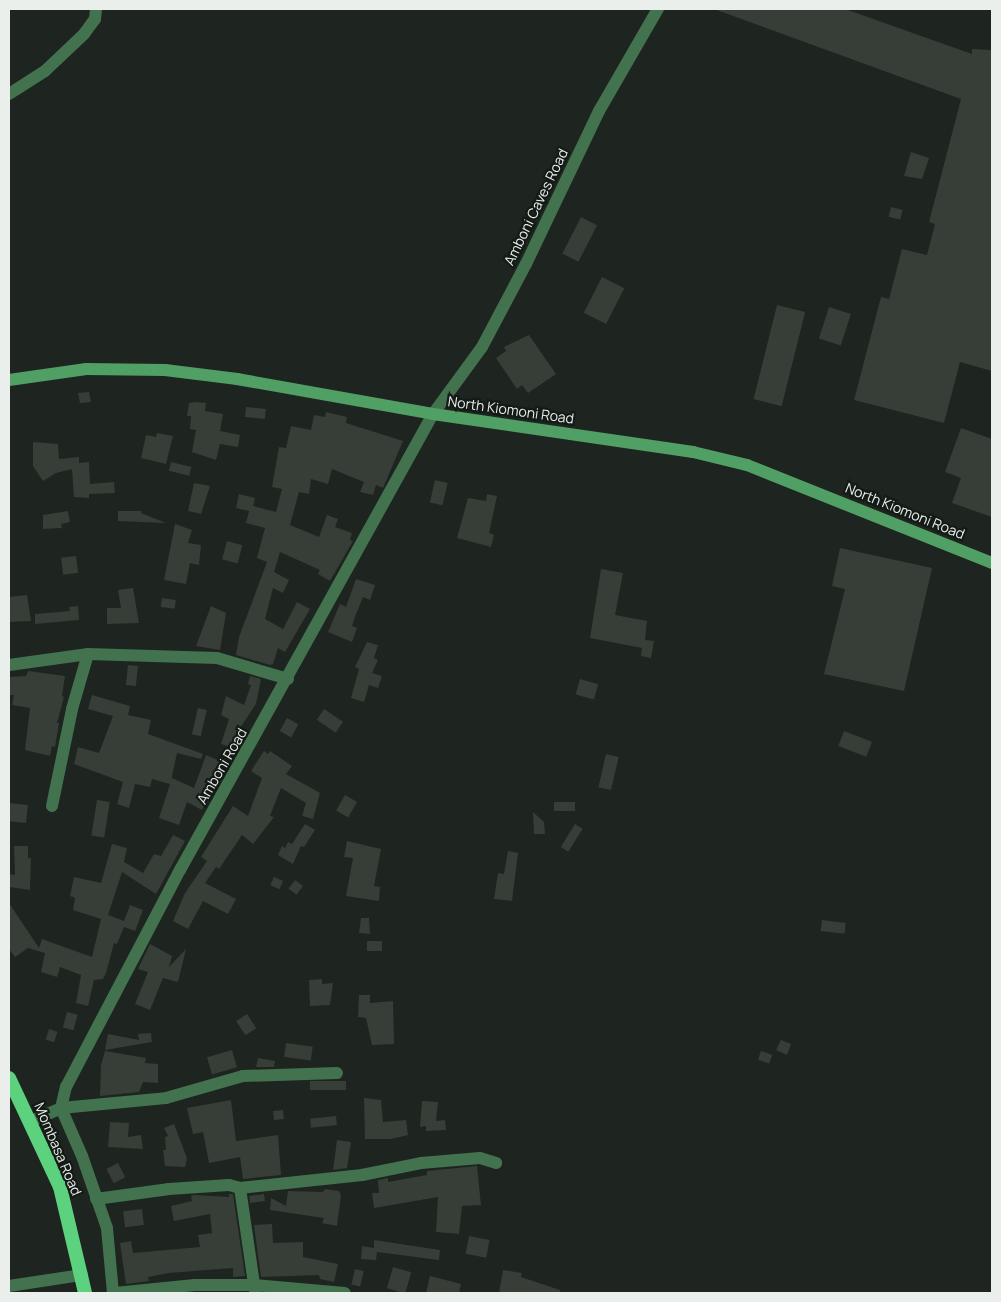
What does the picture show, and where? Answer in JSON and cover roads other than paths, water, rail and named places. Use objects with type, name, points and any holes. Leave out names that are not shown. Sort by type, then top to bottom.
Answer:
[{"type":"highway","name":"Mombasa Road","points":[[9,1078],[31,1121],[60,1187],[85,1293]]},
{"type":"main road","name":"North Kiomoni Road","points":[[9,380],[86,369],[165,370],[237,379],[433,414],[674,449],[747,465],[992,563]]},
{"type":"street","points":[[9,94],[45,71],[84,34],[95,18],[96,9]]},
{"type":"street","name":"Amboni Caves Road","points":[[433,414],[482,347],[526,264],[599,111],[658,9]]},
{"type":"street","name":"Amboni Road","points":[[61,1108],[66,1086],[180,870],[288,679],[433,414]]},
{"type":"street","points":[[52,806],[72,709],[88,654]]},
{"type":"street","points":[[9,665],[88,654],[217,658],[288,679]]},
{"type":"street","points":[[31,1121],[61,1108],[166,1098],[243,1076],[337,1073]]},
{"type":"street","points":[[61,1108],[82,1156],[107,1228],[114,1293],[194,1285],[345,1293]]},
{"type":"street","points":[[96,1199],[169,1189],[229,1185],[240,1188],[362,1175],[421,1163],[480,1158],[496,1163]]},
{"type":"street","points":[[240,1188],[254,1289]]},
{"type":"street","points":[[9,1286],[82,1275]]}]
